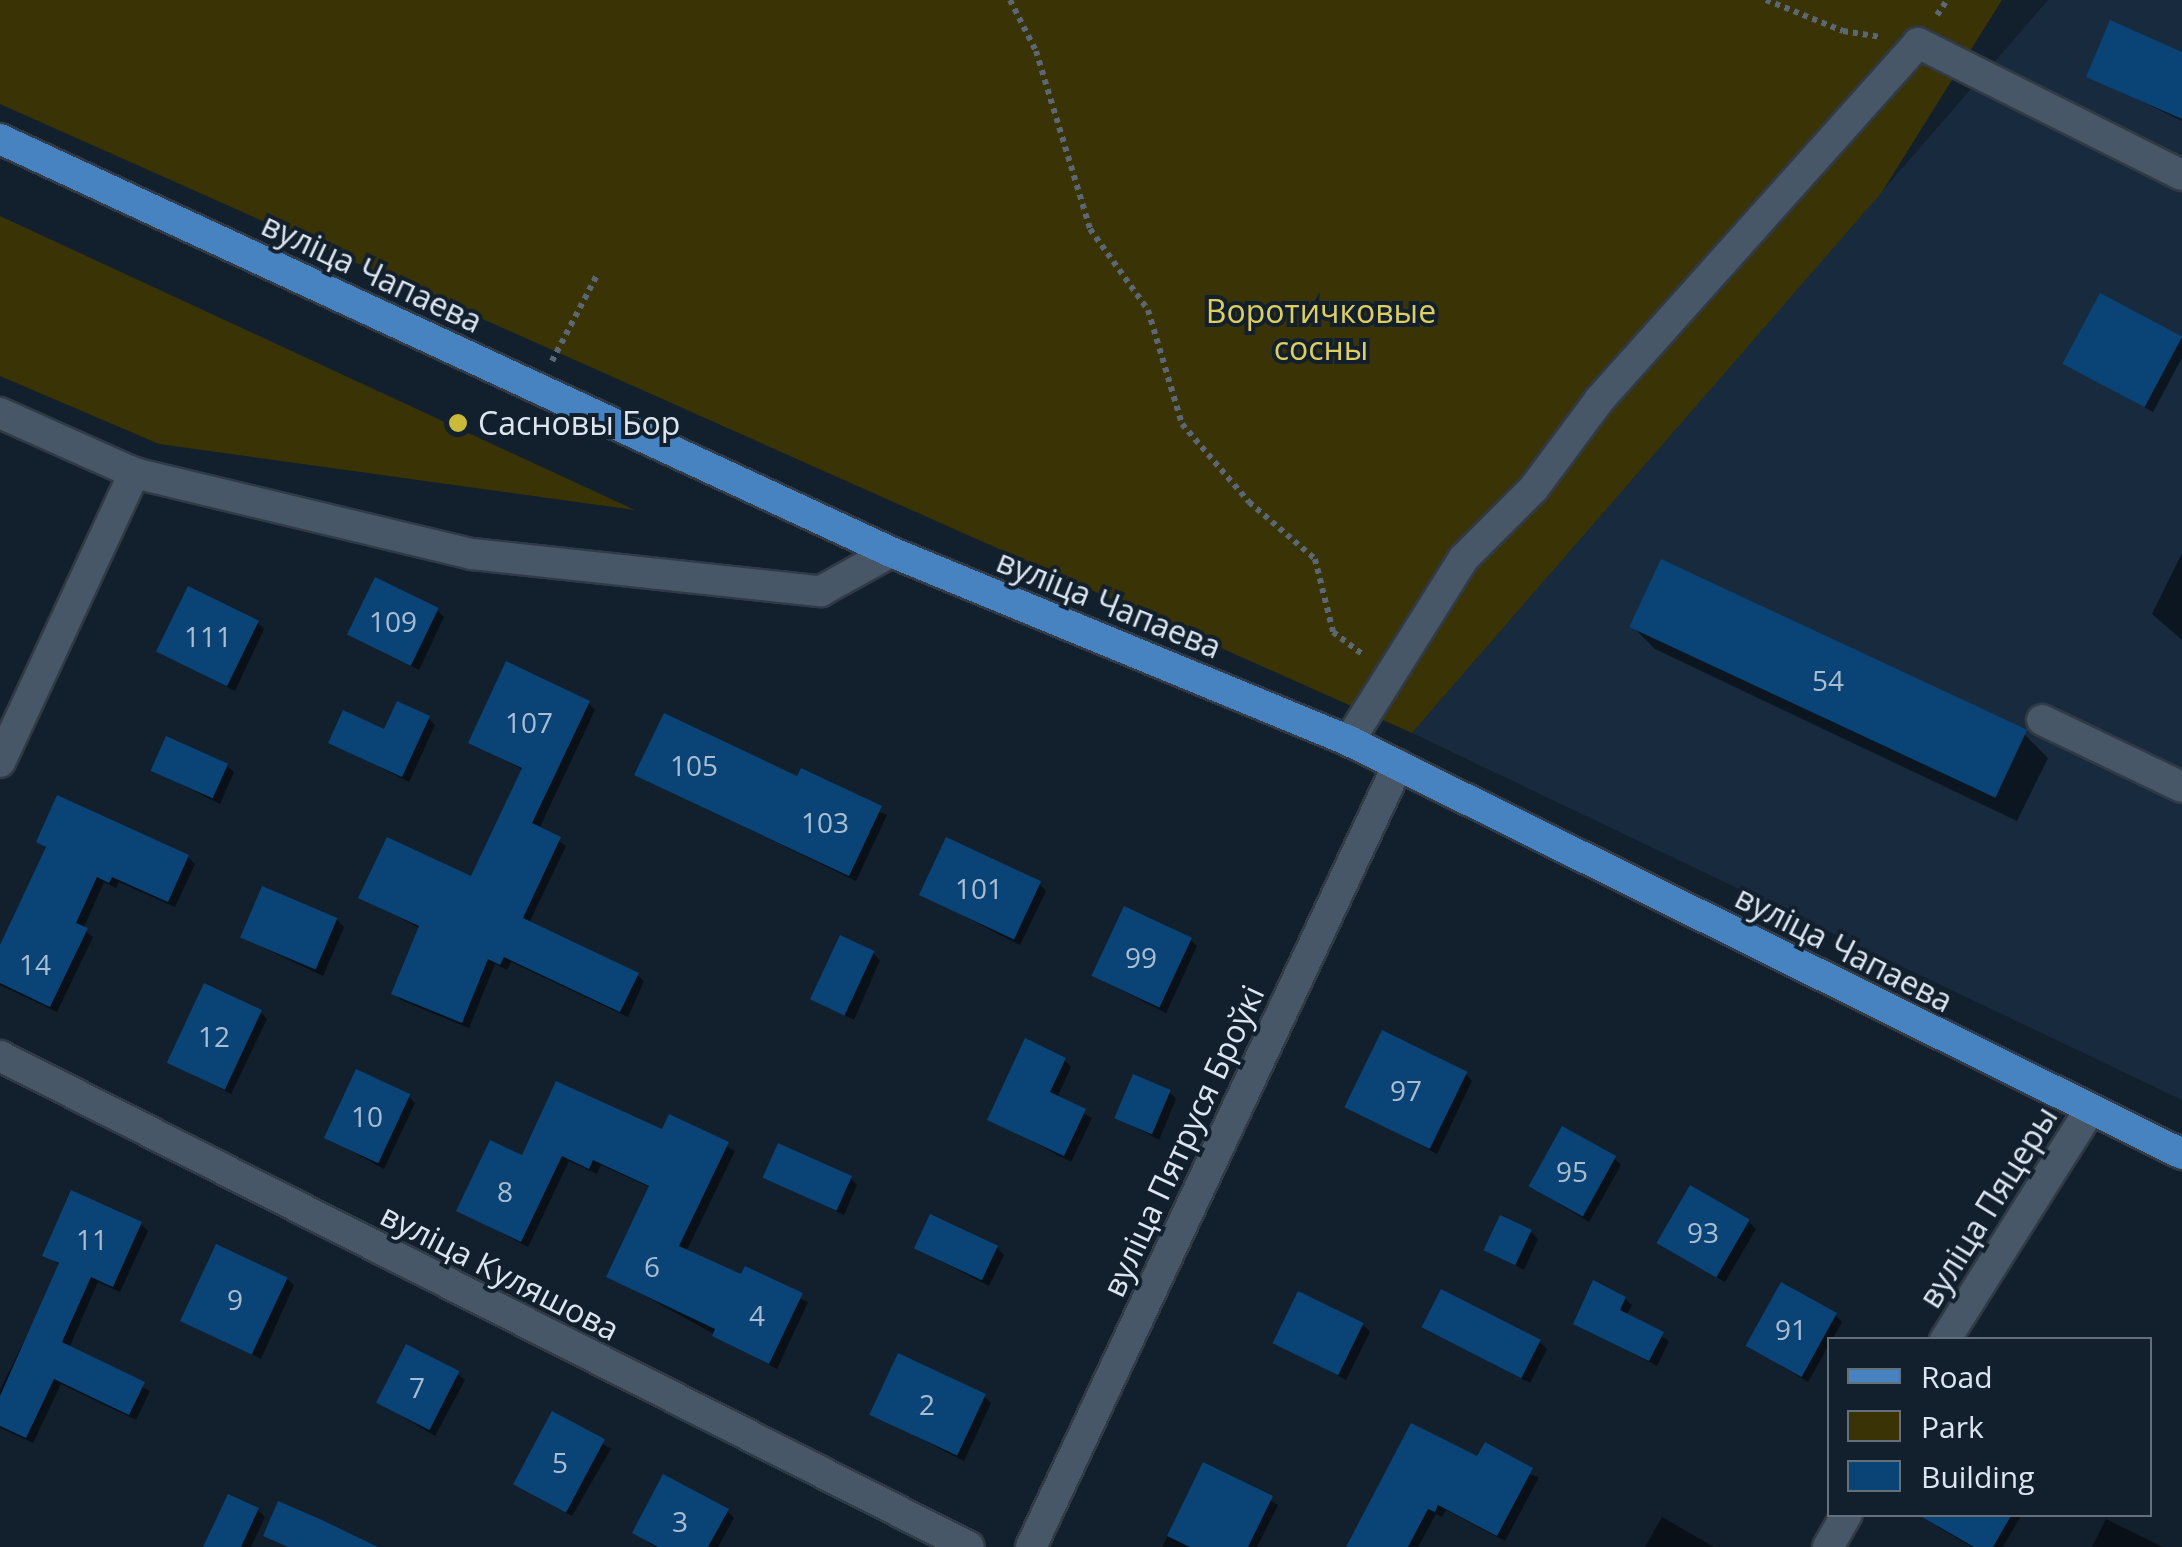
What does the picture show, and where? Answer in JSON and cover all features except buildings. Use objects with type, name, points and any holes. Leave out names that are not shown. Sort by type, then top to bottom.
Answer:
[{"type":"main road","name":"вуліца Чапаева","points":[[0,139],[891,552],[1349,742],[2182,1154]]},
{"type":"street","points":[[1349,742],[1389,672],[1463,560],[1534,488],[1600,399],[1918,43],[2182,175]]},
{"type":"street","points":[[0,413],[134,473],[472,554],[822,591],[891,552]]},
{"type":"street","points":[[0,762],[134,473]]},
{"type":"street","points":[[2042,720],[2182,787]]},
{"type":"street","name":"вуліца Пятруся Броўкі","points":[[1031,1547],[1398,765]]},
{"type":"street","name":"вуліца Куляшова","points":[[0,1056],[969,1547]]},
{"type":"street","name":"вуліца Пяцеры","points":[[1948,1337],[2089,1111]]},
{"type":"street","points":[[1828,1547],[1844,1517]]},
{"type":"path","points":[[1010,0],[1036,51],[1090,229],[1148,310],[1182,424],[1250,502],[1316,559],[1333,632],[1389,672]]},
{"type":"path","points":[[1766,0],[1843,31],[1918,43]]},
{"type":"path","points":[[538,388],[598,274]]},
{"type":"shaded area","points":[[2048,0],[2182,0],[2182,1100],[1412,733]]},
{"type":"green space","name":"Воротичковые сосны","points":[[0,0],[2002,0],[1882,192],[1412,733],[0,104]]},
{"type":"green space","points":[[0,216],[635,510],[159,444],[0,376]]},
{"type":"place","name":"Сасновы Бор","points":[[458,423]]}]
